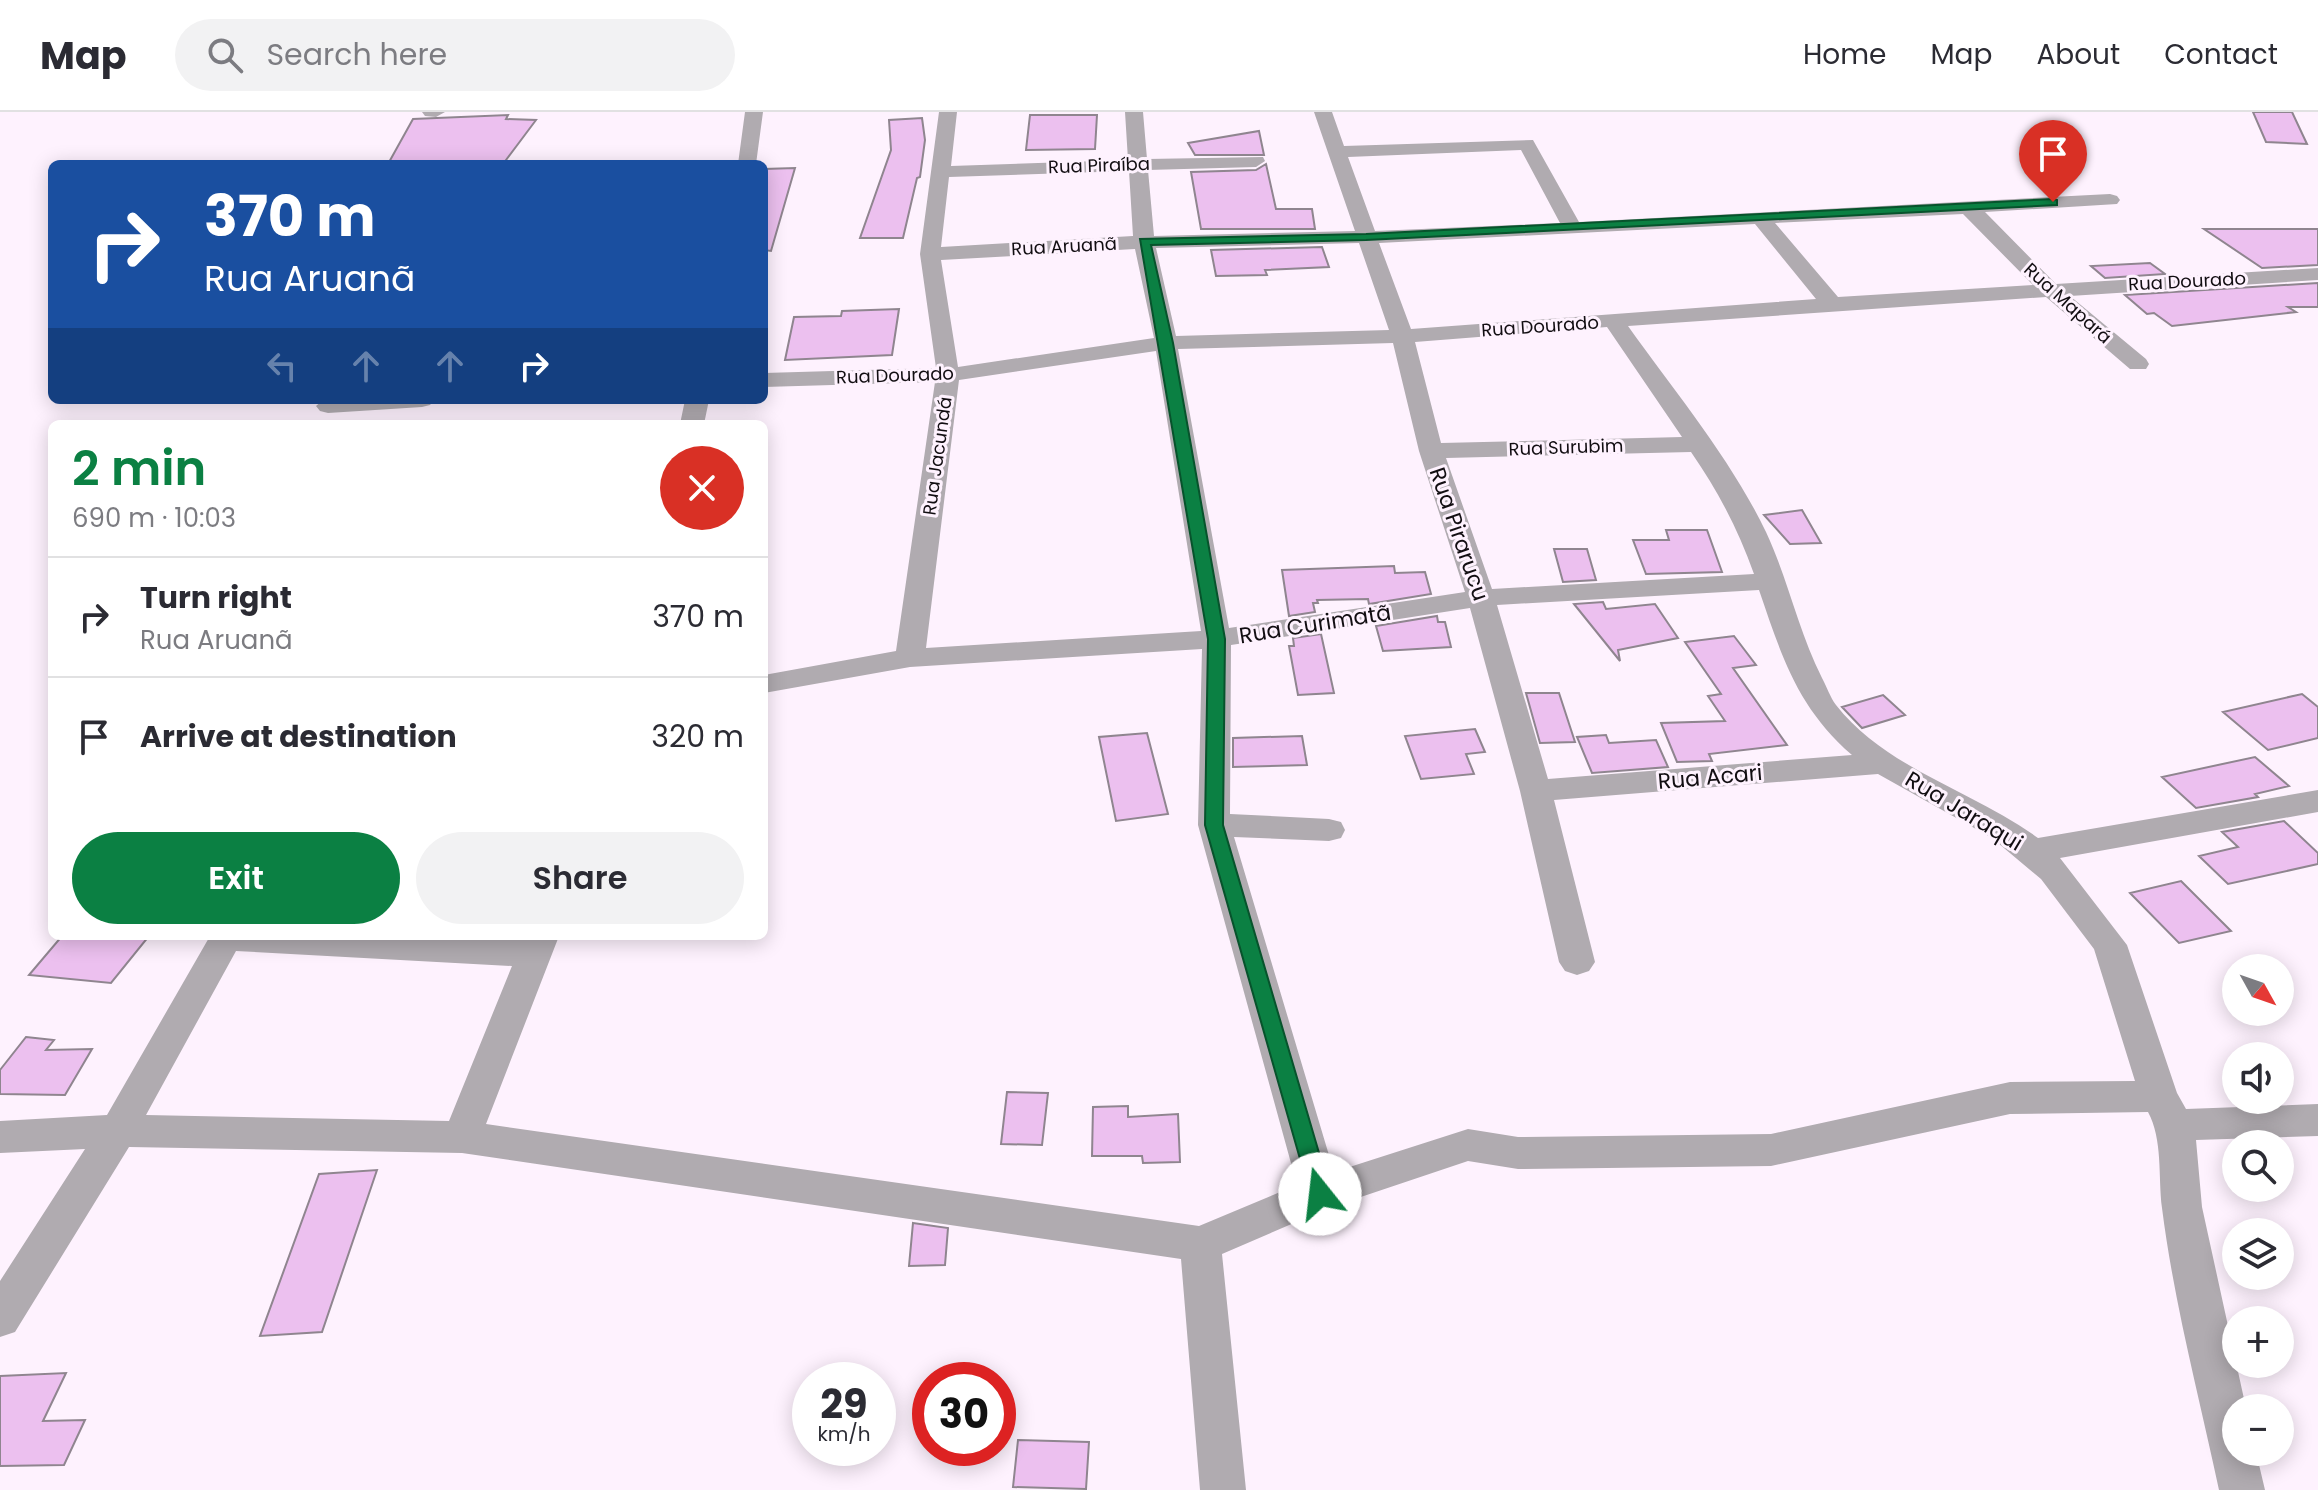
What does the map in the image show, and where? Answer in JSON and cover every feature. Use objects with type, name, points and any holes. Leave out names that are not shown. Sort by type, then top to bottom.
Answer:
[{"type":"street","points":[[748,160],[754,112]]},
{"type":"street","name":"Rua Jacundá","points":[[910,658],[948,375],[930,254],[948,112]]},
{"type":"street","points":[[1134,112],[1144,242],[1166,343],[1217,639],[1214,825],[1320,1194]]},
{"type":"street","name":"Rua Pirarucu","points":[[1323,112],[1402,336],[1431,451],[1481,598],[1536,791],[1577,962]]},
{"type":"street","points":[[1335,152],[1527,144],[1573,228]]},
{"type":"street","name":"Rua Piraíba","points":[[942,172],[1256,161]]},
{"type":"street","name":"Rua Aruanã","points":[[930,254],[1144,242],[1573,228],[2110,200]]},
{"type":"street","name":"Rua Mapará","points":[[1967,206],[2049,289],[2138,364]]},
{"type":"street","points":[[1760,218],[1832,304]]},
{"type":"street","name":"Rua Dourado","points":[[768,380],[948,375],[1166,343],[1402,336],[2049,289],[2318,274]]},
{"type":"street","name":"Rua Jaraqui","points":[[1613,320],[1700,444],[1753,533],[1796,654],[1823,709],[1860,746],[1883,763],[2004,830],[2032,851],[2053,871],[2110,945],[2167,1110],[2185,1223],[2242,1490]]},
{"type":"street","points":[[328,406],[359,404]]},
{"type":"street","name":"Rua Surubim","points":[[1431,451],[1700,444]]},
{"type":"street","name":"Rua Curimatã","points":[[768,683],[910,658],[1217,639],[1481,598],[1772,581]]},
{"type":"street","name":"Rua Acari","points":[[1536,791],[1883,763]]},
{"type":"street","points":[[2032,851],[2318,801]]},
{"type":"street","points":[[1214,825],[1329,830]]},
{"type":"street","points":[[0,1318],[118,1131],[225,940]]},
{"type":"street","points":[[315,940],[539,945],[462,1137]]},
{"type":"street","points":[[0,1137],[118,1131],[462,1137],[1200,1244],[1320,1194],[1468,1145],[1518,1153],[1771,1150],[2010,1098],[2318,1120]]},
{"type":"street","points":[[1200,1244],[1223,1490]]},
{"type":"building","points":[[2253,112],[2292,112],[2307,144],[2266,142]]},
{"type":"building","points":[[508,115],[506,119],[536,120],[506,160],[390,160],[413,119]]},
{"type":"building","points":[[1030,115],[1097,115],[1095,149],[1026,150]]},
{"type":"building","points":[[922,118],[925,140],[920,177],[917,178],[903,238],[860,238],[891,150],[889,120]]},
{"type":"building","points":[[1259,131],[1264,155],[1195,155],[1188,143]]},
{"type":"building","points":[[1266,164],[1276,209],[1312,209],[1315,229],[1201,229],[1191,172],[1256,170]]},
{"type":"building","points":[[795,168],[771,251],[768,251],[768,169]]},
{"type":"building","points":[[2204,229],[2318,229],[2318,265],[2262,268]]},
{"type":"building","points":[[1322,247],[1329,267],[1265,270],[1267,275],[1216,276],[1211,250]]},
{"type":"building","points":[[2150,263],[2165,274],[2105,278],[2091,266]]},
{"type":"building","points":[[2318,283],[2318,307],[2288,307],[2296,312],[2172,326],[2154,313],[2147,314],[2125,295]]},
{"type":"building","points":[[899,309],[892,355],[785,360],[794,317],[841,316],[842,311]]},
{"type":"building","points":[[1802,510],[1821,543],[1790,544],[1764,515]]},
{"type":"building","points":[[1666,530],[1707,530],[1722,572],[1646,574],[1633,540],[1669,540]]},
{"type":"building","points":[[1554,549],[1587,549],[1596,580],[1563,582]]},
{"type":"building","points":[[1394,566],[1395,573],[1425,572],[1431,594],[1369,604],[1368,599],[1317,600],[1318,603],[1313,603],[1315,612],[1289,616],[1282,570]]},
{"type":"building","points":[[1603,602],[1606,609],[1655,604],[1678,638],[1618,650],[1620,661],[1574,604]]},
{"type":"building","points":[[1437,616],[1438,622],[1445,622],[1451,647],[1383,651],[1376,626]]},
{"type":"building","points":[[1321,634],[1334,693],[1298,695],[1289,646],[1294,646],[1293,638]]},
{"type":"building","points":[[1734,636],[1756,665],[1733,668],[1787,745],[1709,754],[1712,761],[1677,762],[1661,723],[1725,721],[1708,696],[1721,694],[1685,642]]},
{"type":"building","points":[[1526,693],[1559,693],[1575,742],[1540,743]]},
{"type":"building","points":[[2302,694],[2318,707],[2318,738],[2268,750],[2223,712]]},
{"type":"building","points":[[1883,695],[1905,715],[1862,728],[1842,707]]},
{"type":"building","points":[[1475,729],[1485,752],[1466,754],[1474,774],[1421,779],[1405,736]]},
{"type":"building","points":[[1147,733],[1168,814],[1116,821],[1099,737]]},
{"type":"building","points":[[1606,735],[1609,743],[1656,740],[1668,767],[1592,773],[1577,737]]},
{"type":"building","points":[[1302,736],[1307,765],[1233,767],[1233,738]]},
{"type":"building","points":[[2255,757],[2289,786],[2255,794],[2258,797],[2196,808],[2162,777]]},
{"type":"building","points":[[2284,821],[2318,853],[2318,864],[2228,884],[2199,856],[2238,847],[2222,832]]},
{"type":"building","points":[[2181,881],[2231,931],[2179,943],[2130,893]]},
{"type":"building","points":[[59,940],[146,940],[111,983],[29,975]]},
{"type":"building","points":[[26,1037],[54,1040],[46,1050],[92,1049],[65,1095],[0,1094],[0,1070]]},
{"type":"building","points":[[1007,1092],[1048,1093],[1042,1145],[1001,1144]]},
{"type":"building","points":[[1128,1106],[1128,1117],[1178,1114],[1180,1162],[1143,1163],[1142,1156],[1092,1156],[1093,1107]]},
{"type":"building","points":[[377,1170],[322,1332],[260,1336],[319,1174]]},
{"type":"building","points":[[913,1223],[948,1228],[945,1265],[909,1266]]},
{"type":"building","points":[[66,1373],[43,1421],[85,1420],[64,1465],[0,1466],[0,1376]]},
{"type":"building","points":[[1018,1440],[1089,1442],[1086,1489],[1013,1487]]},
{"type":"route","points":[[1320,1194],[1214,825],[1217,639],[1166,343],[1144,242],[1573,228],[2053,202]]}]
